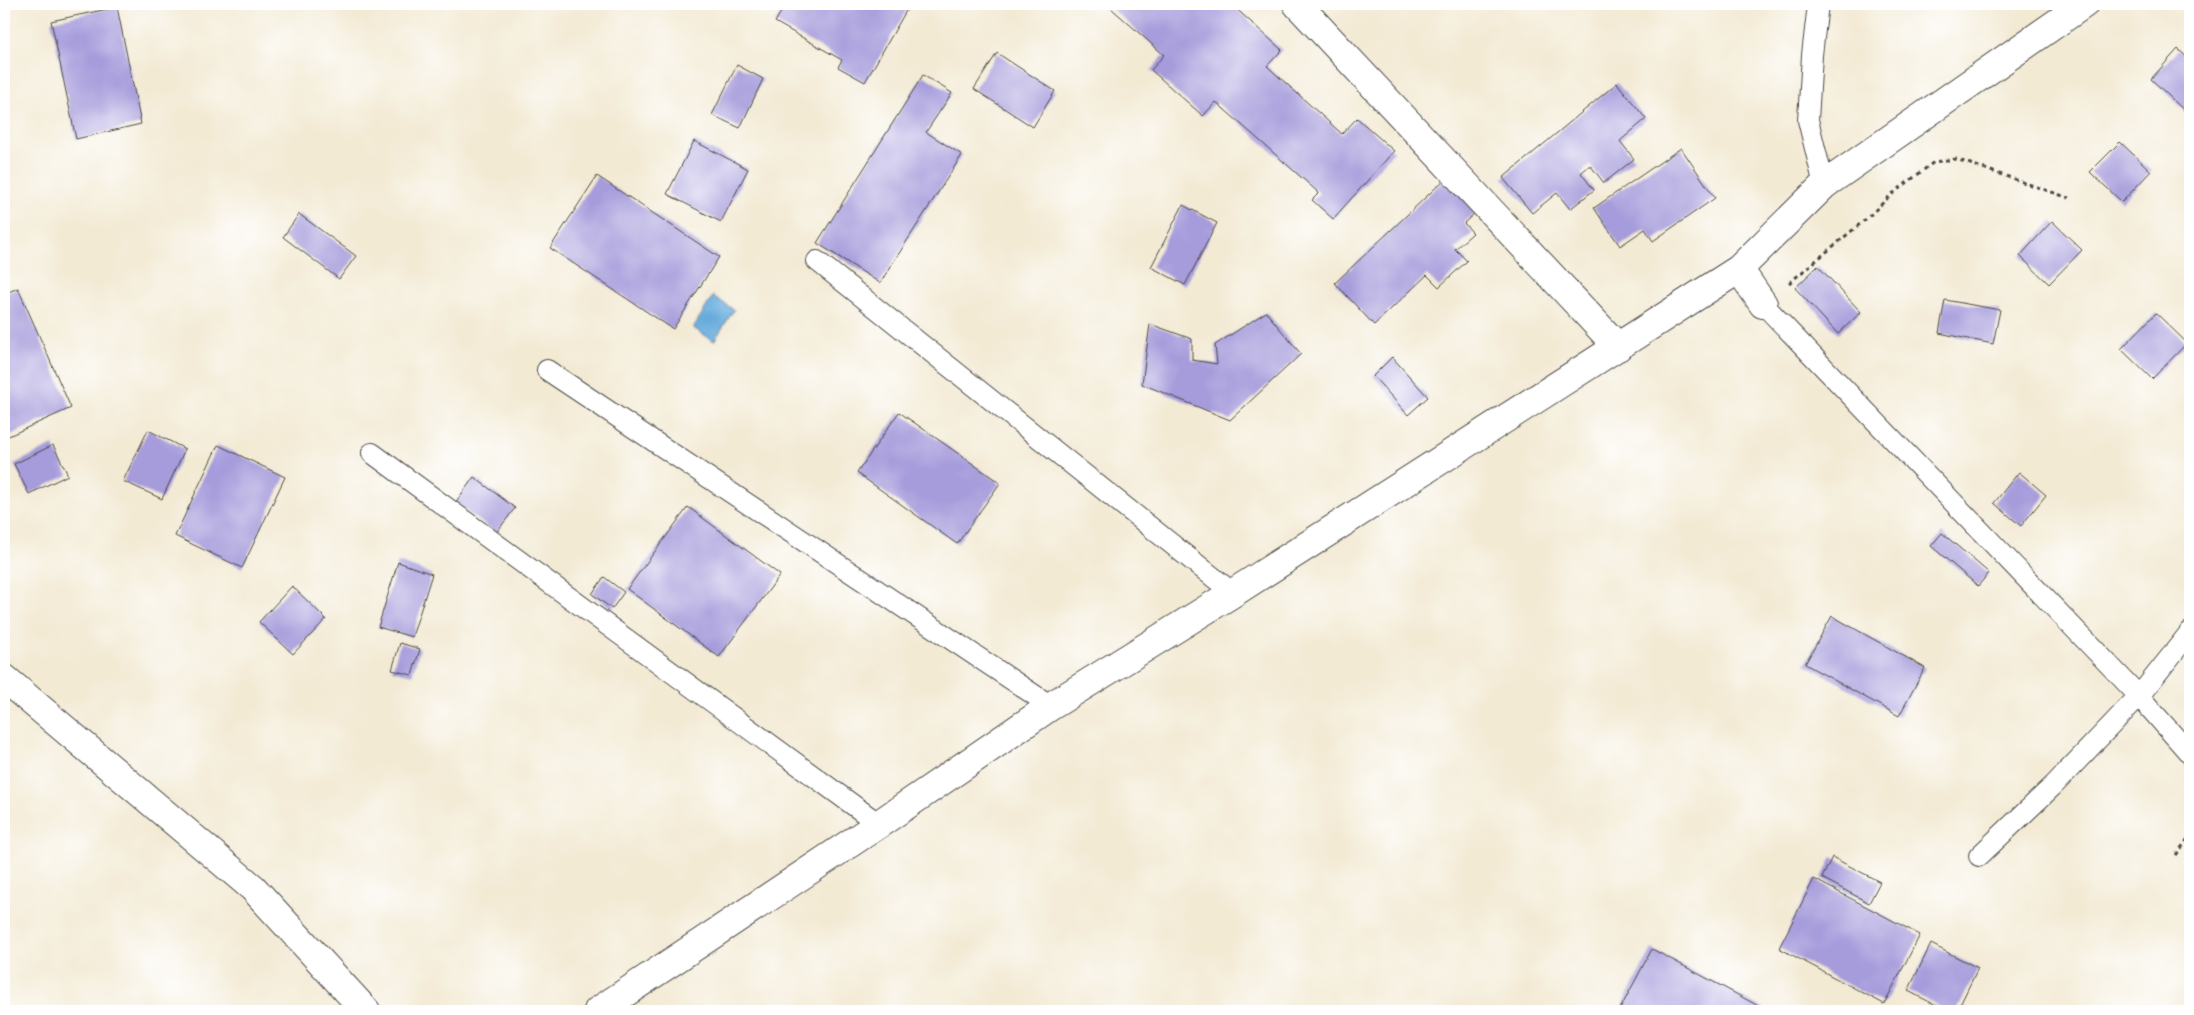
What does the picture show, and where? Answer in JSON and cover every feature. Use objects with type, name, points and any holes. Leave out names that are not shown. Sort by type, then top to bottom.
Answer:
[{"type":"street","points":[[1297,4],[1618,347]]},
{"type":"street","points":[[598,1011],[879,824],[1051,706],[1233,593],[1740,269],[1824,185],[2084,4]]},
{"type":"street","points":[[1740,269],[1763,304]]},
{"type":"street","points":[[4,678],[253,888],[366,1011]]},
{"type":"lane","points":[[1818,4],[1812,55],[1808,120],[1824,185]]},
{"type":"lane","points":[[817,261],[1233,593]]},
{"type":"lane","points":[[1763,304],[2139,696],[2190,754]]},
{"type":"lane","points":[[548,370],[1051,706]]},
{"type":"lane","points":[[372,453],[879,824]]},
{"type":"lane","points":[[1979,856],[2054,784],[2139,696],[2190,632]]},
{"type":"path","points":[[1763,304],[1846,236],[1891,195],[1934,162],[1956,159],[2070,198]]},
{"type":"path","points":[[2176,855],[2190,836]]},
{"type":"water","points":[[713,296],[734,310],[714,341],[693,328]]},
{"type":"building","points":[[786,4],[910,4],[865,82],[838,67],[842,60],[775,22]]},
{"type":"building","points":[[1115,4],[1231,4],[1282,50],[1267,66],[1342,134],[1357,118],[1394,151],[1333,219],[1312,200],[1319,193],[1216,102],[1203,116],[1151,70],[1164,55],[1111,8]]},
{"type":"building","points":[[117,7],[141,124],[76,139],[51,21]]},
{"type":"building","points":[[2178,49],[2190,60],[2190,116],[2151,79]]},
{"type":"building","points":[[997,53],[1055,91],[1033,127],[974,89]]},
{"type":"building","points":[[737,65],[763,79],[740,128],[712,115]]},
{"type":"building","points":[[923,75],[952,93],[926,132],[962,155],[880,283],[817,243]]},
{"type":"building","points":[[1617,83],[1646,119],[1620,141],[1634,159],[1604,183],[1590,165],[1581,173],[1594,190],[1570,209],[1557,193],[1532,213],[1503,178]]},
{"type":"building","points":[[694,141],[748,169],[721,222],[667,194]]},
{"type":"building","points":[[2120,142],[2151,171],[2122,202],[2090,172]]},
{"type":"building","points":[[1681,148],[1715,198],[1653,241],[1645,229],[1620,246],[1594,208]]},
{"type":"building","points":[[597,176],[719,257],[673,329],[550,248]]},
{"type":"building","points":[[1446,178],[1477,211],[1464,223],[1473,233],[1455,249],[1467,261],[1439,287],[1427,275],[1374,325],[1335,283]]},
{"type":"building","points":[[1183,205],[1217,223],[1185,285],[1151,267]]},
{"type":"building","points":[[299,214],[356,256],[339,279],[283,237]]},
{"type":"building","points":[[2052,221],[2082,250],[2049,284],[2020,256]]},
{"type":"building","points":[[1818,266],[1861,312],[1838,334],[1795,288]]},
{"type":"building","points":[[18,288],[71,408],[4,438],[4,294]]},
{"type":"building","points":[[1945,300],[2000,310],[1993,344],[1939,333]]},
{"type":"building","points":[[1266,312],[1301,354],[1230,420],[1142,384],[1150,324],[1192,339],[1192,360],[1217,364],[1215,345]]},
{"type":"building","points":[[2156,313],[2187,343],[2152,379],[2121,349]]},
{"type":"building","points":[[1392,357],[1428,397],[1408,415],[1373,376]]},
{"type":"building","points":[[899,412],[1000,483],[957,544],[857,473]]},
{"type":"building","points":[[148,430],[185,449],[162,499],[123,481]]},
{"type":"building","points":[[53,445],[68,475],[29,494],[14,464]]},
{"type":"building","points":[[218,445],[285,477],[242,568],[175,536]]},
{"type":"building","points":[[2019,472],[2046,495],[2021,526],[1994,503]]},
{"type":"building","points":[[474,477],[515,508],[496,533],[455,503]]},
{"type":"building","points":[[688,507],[780,575],[719,657],[627,589]]},
{"type":"building","points":[[1942,533],[1989,573],[1978,586],[1931,546]]},
{"type":"building","points":[[398,562],[432,574],[412,637],[378,627]]},
{"type":"building","points":[[604,577],[624,592],[612,609],[592,594]]},
{"type":"building","points":[[292,586],[326,619],[293,654],[259,622]]},
{"type":"building","points":[[1832,616],[1925,668],[1899,716],[1805,664]]},
{"type":"building","points":[[400,643],[420,649],[412,675],[392,670]]},
{"type":"building","points":[[1832,857],[1880,882],[1869,903],[1822,878]]},
{"type":"building","points":[[1814,879],[1920,935],[1884,1004],[1779,948]]},
{"type":"building","points":[[1931,944],[1978,968],[1957,1011],[1948,1011],[1908,991]]},
{"type":"building","points":[[1652,949],[1768,1011],[1619,1011]]}]
